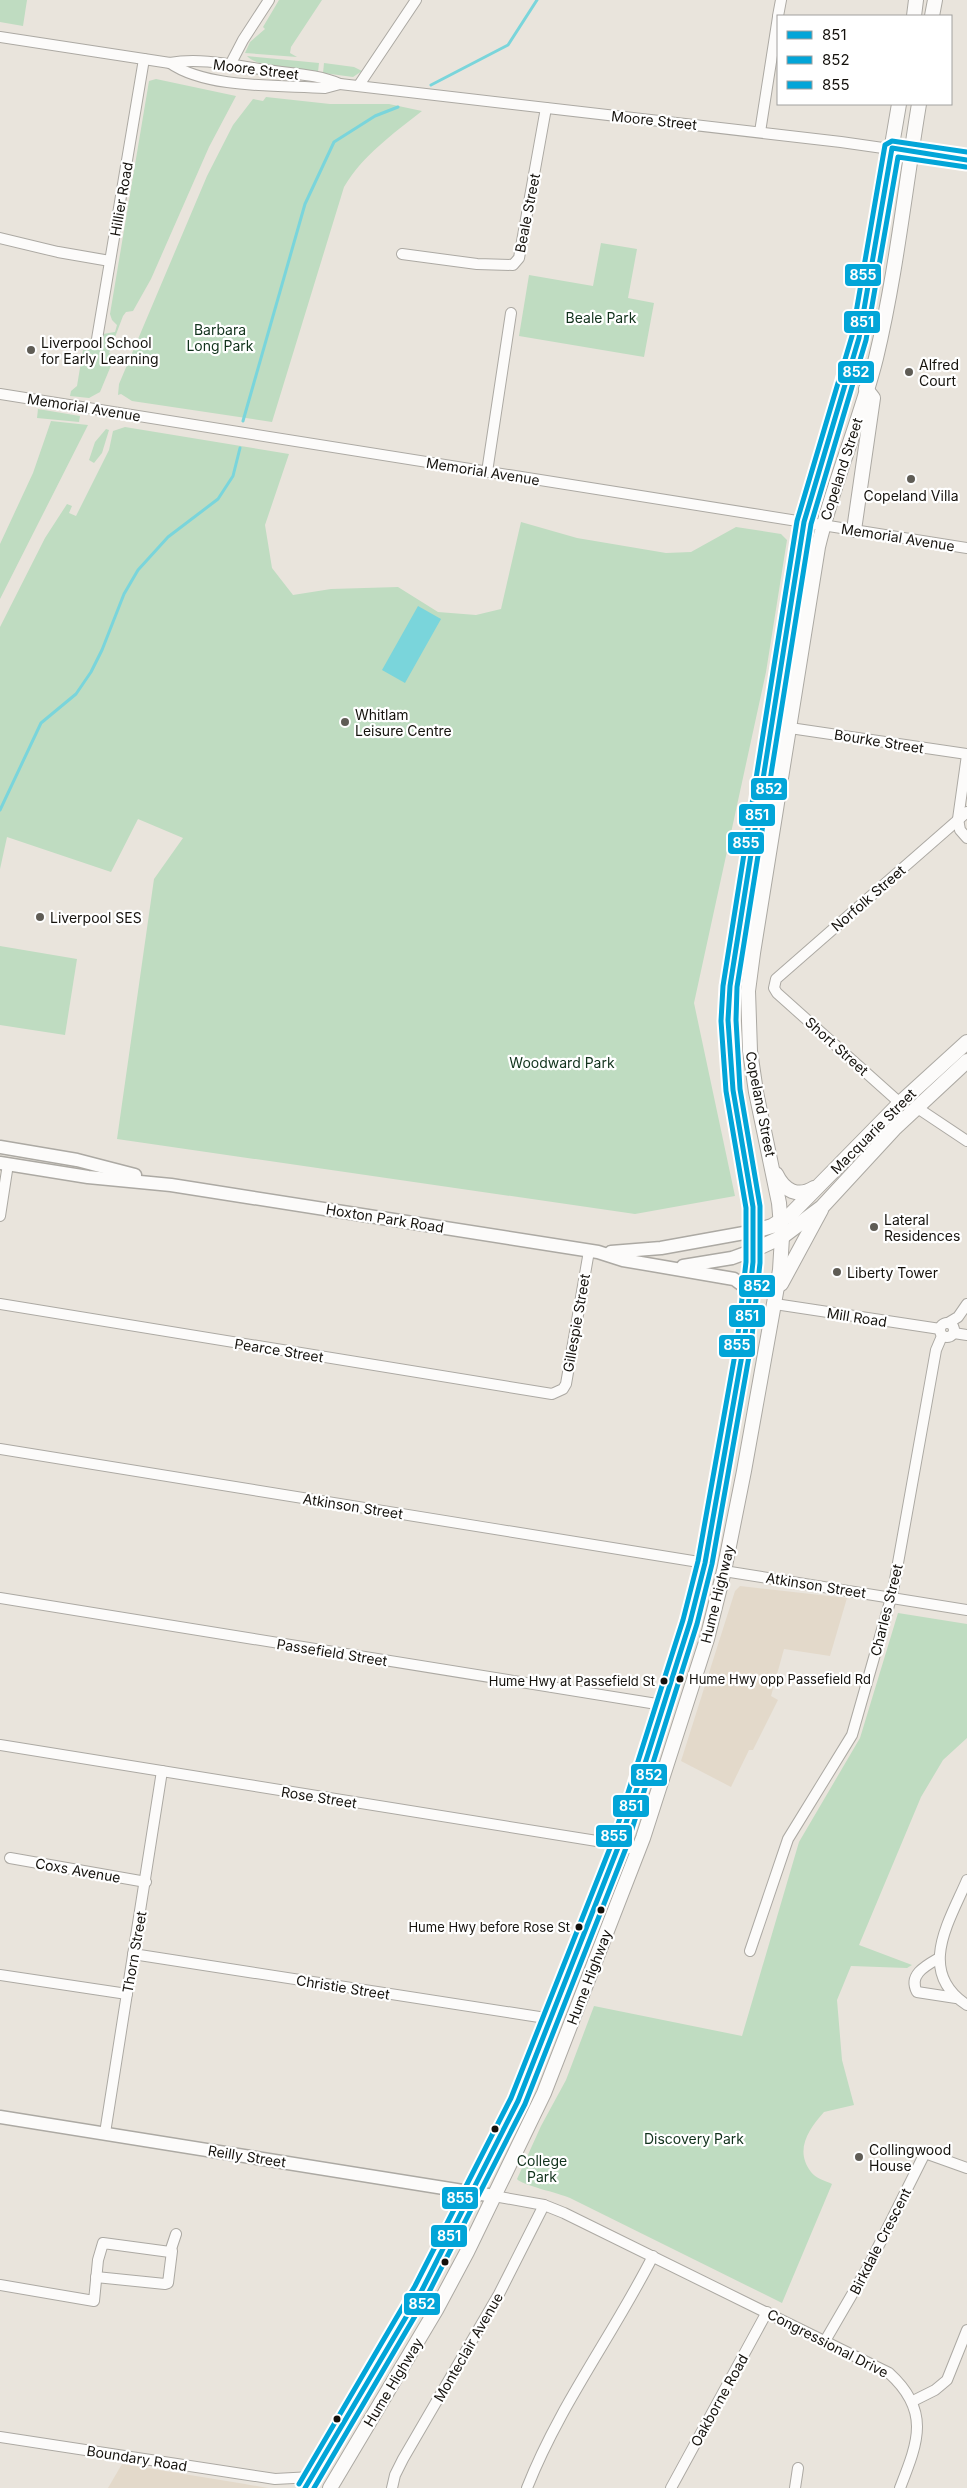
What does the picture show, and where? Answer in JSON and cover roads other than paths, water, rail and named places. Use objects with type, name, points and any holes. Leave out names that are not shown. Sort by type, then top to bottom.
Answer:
[{"type":"highway","points":[[914,15],[916,0]]},
{"type":"highway","points":[[932,15],[935,0]]},
{"type":"highway","name":"Copeland Street","points":[[754,1250],[755,1231],[749,1177],[733,1090],[728,1020],[730,986],[804,522],[859,338],[899,105]]},
{"type":"highway","name":"Copeland Street","points":[[781,1221],[773,1169],[752,1071],[748,991],[823,525],[866,389],[887,312],[919,105]]},
{"type":"highway","points":[[854,530],[873,398],[866,389]]},
{"type":"highway","name":"Macquarie Street","points":[[781,1221],[822,1184],[900,1103],[967,1042]]},
{"type":"highway","name":"Macquarie Street","points":[[754,1250],[782,1237],[822,1207],[849,1176],[916,1107],[966,1062]]},
{"type":"highway","points":[[773,1169],[779,1181],[793,1192],[806,1192],[822,1184]]},
{"type":"highway","points":[[776,1298],[822,1207]]},
{"type":"highway","points":[[755,1231],[781,1221]]},
{"type":"highway","name":"Hume Highway","points":[[330,2488],[436,2310],[544,2093],[638,1850],[707,1639],[724,1571],[776,1298],[782,1237],[781,1221]]},
{"type":"highway","name":"Hume Highway","points":[[309,2482],[422,2290],[518,2101],[552,2020],[618,1845],[690,1622],[705,1563],[750,1305],[754,1250]]},
{"type":"main road","name":"Hoxton Park Road","points":[[7,1149],[77,1160],[171,1185]]},
{"type":"main road","points":[[4,1163],[7,1149]]},
{"type":"main road","name":"Hoxton Park Road","points":[[4,1163],[88,1177],[171,1185],[593,1252],[623,1260],[736,1280],[748,1292],[750,1305]]},
{"type":"main road","name":"Hoxton Park Road","points":[[593,1252],[661,1248],[755,1231]]},
{"type":"main road","name":"Hoxton Park Road","points":[[653,1265],[692,1265],[732,1258],[754,1250]]},
{"type":"main road","name":"Reilly Street","points":[[0,2117],[494,2196]]},
{"type":"street","points":[[195,74],[214,72],[230,65],[243,40],[269,0]]},
{"type":"street","points":[[359,86],[416,0]]},
{"type":"street","points":[[778,15],[781,0]]},
{"type":"street","points":[[760,132],[777,23]]},
{"type":"street","name":"Moore Street","points":[[0,37],[144,59],[230,65],[324,77],[340,84],[760,132],[892,148],[967,160]]},
{"type":"street","name":"Hillier Road","points":[[97,339],[144,59]]},
{"type":"street","name":"Moore Street","points":[[170,62],[181,70],[226,81],[325,88],[340,84]]},
{"type":"street","points":[[230,65],[234,71],[254,84]]},
{"type":"street","name":"Beale Street","points":[[402,254],[477,264],[513,265],[519,258],[546,108]]},
{"type":"street","points":[[0,238],[58,252],[110,261]]},
{"type":"street","points":[[486,472],[511,313]]},
{"type":"street","name":"Memorial Avenue","points":[[0,394],[967,548]]},
{"type":"street","name":"Bourke Street","points":[[790,728],[967,755]]},
{"type":"street","points":[[967,755],[958,819],[960,830],[967,838]]},
{"type":"street","name":"Norfolk Street","points":[[774,988],[776,979],[967,812]]},
{"type":"street","name":"Short Street","points":[[774,988],[777,993],[900,1103]]},
{"type":"street","points":[[916,1107],[967,1141]]},
{"type":"street","points":[[0,1216],[4,1163]]},
{"type":"street","name":"Gillespie Street","points":[[558,1392],[566,1384],[593,1252]]},
{"type":"street","name":"Mill Road","points":[[776,1298],[943,1329]]},
{"type":"street","name":"Pearce Street","points":[[0,1304],[546,1394],[558,1392]]},
{"type":"street","name":"Charles Street","points":[[750,1951],[788,1839],[852,1734],[891,1597],[936,1350],[943,1329],[958,1317],[967,1304]]},
{"type":"street","points":[[943,1329],[953,1327],[954,1333],[967,1335]]},
{"type":"street","name":"Atkinson Street","points":[[0,1449],[705,1563]]},
{"type":"street","name":"Atkinson Street","points":[[724,1571],[967,1610]]},
{"type":"street","name":"Passefield Street","points":[[0,1598],[663,1706]]},
{"type":"street","name":"Rose Street","points":[[0,1746],[618,1845],[638,1850]]},
{"type":"street","name":"Thorn Street","points":[[105,2133],[162,1771]]},
{"type":"street","name":"Coxs Avenue","points":[[10,1858],[146,1882]]},
{"type":"street","points":[[956,1998],[944,1980],[939,1958],[942,1939],[967,1880]]},
{"type":"street","name":"Christie Street","points":[[134,1954],[552,2020]]},
{"type":"street","points":[[939,1958],[928,1964],[913,1980],[917,1992],[956,1998],[967,2005]]},
{"type":"street","points":[[0,1975],[127,1994]]},
{"type":"street","name":"Birkdale Crescent","points":[[825,2341],[868,2267],[925,2153],[967,2168]]},
{"type":"street","name":"Congressional Drive","points":[[494,2196],[544,2205],[653,2256],[889,2373],[900,2383],[913,2401],[918,2433],[912,2460],[900,2488]]},
{"type":"street","name":"Monteclair Avenue","points":[[392,2488],[395,2475],[403,2459],[499,2294],[544,2205]]},
{"type":"street","points":[[96,2277],[168,2283],[176,2234]]},
{"type":"street","points":[[0,2285],[94,2301],[96,2277],[103,2243],[172,2251]]},
{"type":"street","points":[[527,2488],[536,2464],[558,2423],[653,2256]]},
{"type":"street","name":"Oakborne Road","points":[[671,2488],[767,2312]]},
{"type":"street","points":[[913,2401],[935,2390],[947,2380],[967,2330]]},
{"type":"street","name":"Boundary Road","points":[[0,2437],[275,2479],[309,2482]]},
{"type":"street","points":[[795,2488],[798,2468]]},
{"type":"street","name":"Boundary Road","points":[[275,2479],[290,2488]]},
{"type":"water","points":[[418,606],[441,619],[405,683],[382,670]]},
{"type":"waterway","points":[[431,85],[508,45],[537,0]]},
{"type":"waterway","points":[[243,421],[305,204],[334,142],[375,116],[398,107]]},
{"type":"waterway","points":[[0,810],[41,723],[76,694],[91,672],[102,650],[124,594],[138,570],[168,537],[218,499],[233,476],[240,448]]},
{"type":"place","name":"Liverpool School for Early Learning","points":[[31,350]]},
{"type":"place","name":"Alfred Court","points":[[909,372]]},
{"type":"place","name":"Copeland Villa","points":[[911,479]]},
{"type":"place","name":"Whitlam Leisure Centre","points":[[345,722]]},
{"type":"place","name":"Liverpool SES","points":[[40,917]]},
{"type":"place","name":"Lateral Residences","points":[[874,1227]]},
{"type":"place","name":"Liberty Tower","points":[[837,1272]]},
{"type":"place","name":"Hume Hwy opp Passefield Rd","points":[[680,1679]]},
{"type":"place","name":"Hume Hwy at Passefield St","points":[[664,1681]]},
{"type":"place","name":"Hume Hwy before Rose St","points":[[579,1927]]},
{"type":"place","name":"Collingwood House","points":[[859,2157]]},
{"type":"park label","name":"Beale Park","points":[[601,317]]},
{"type":"park label","name":"Barbara Long Park","points":[[220,338]]},
{"type":"park label","name":"Woodward Park","points":[[562,1062]]},
{"type":"park label","name":"Discovery Park","points":[[694,2138]]},
{"type":"park label","name":"College Park","points":[[542,2168]]}]
